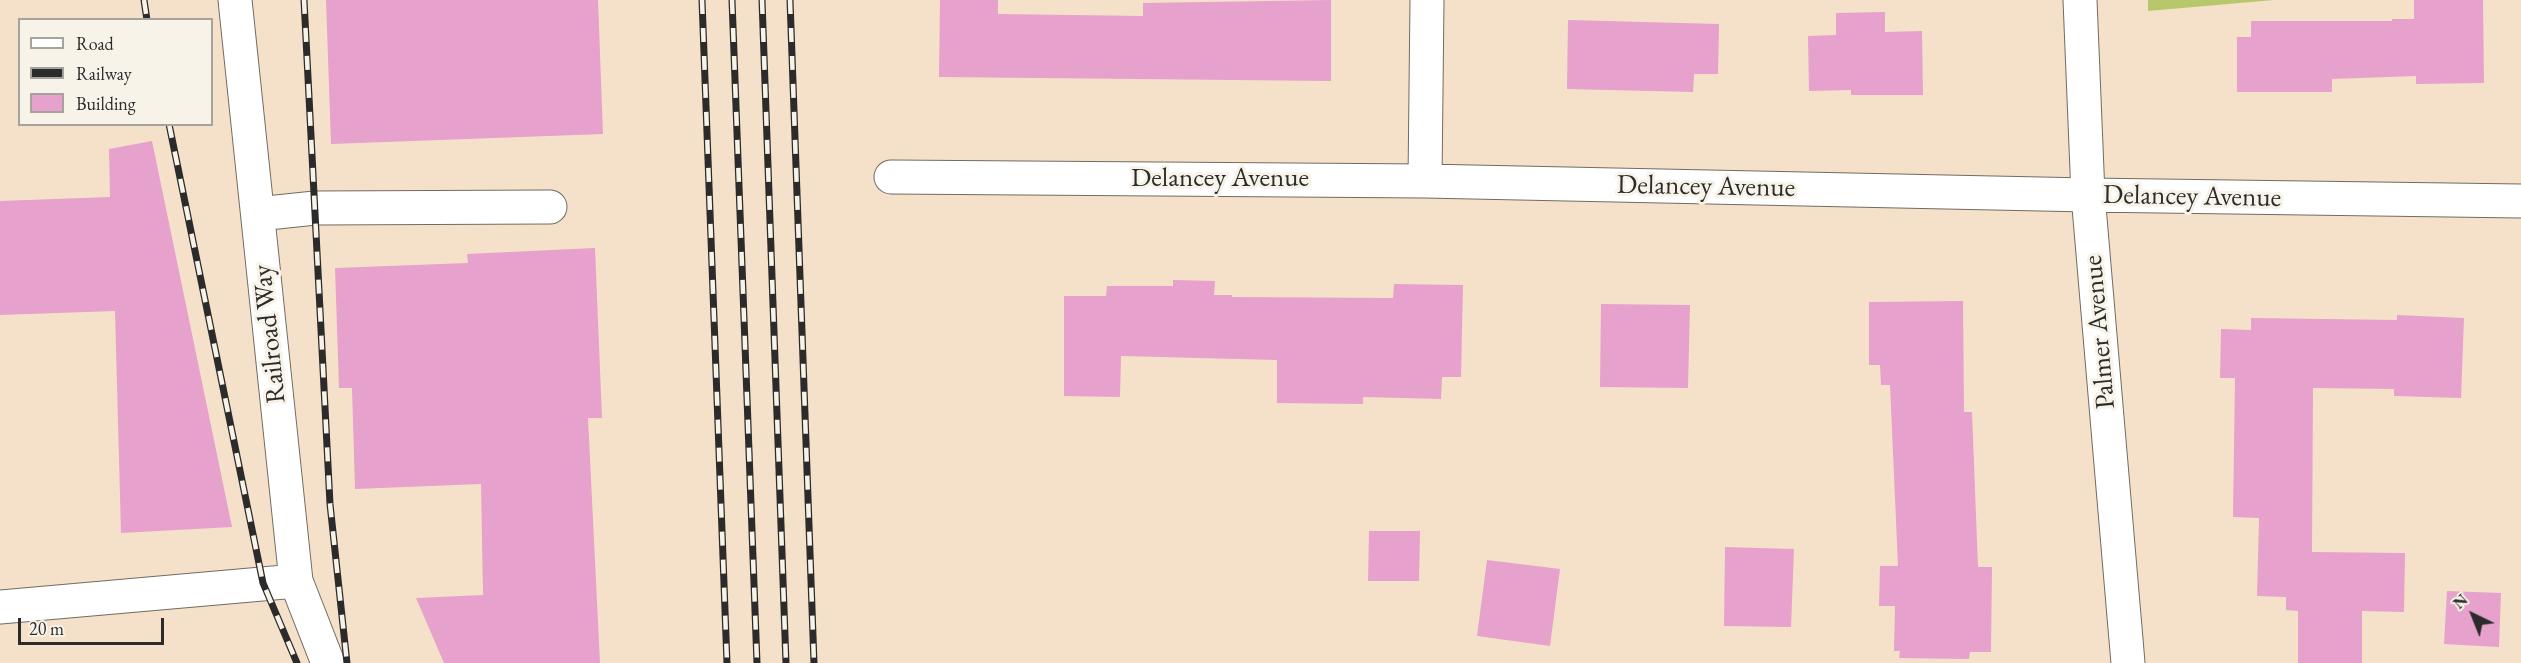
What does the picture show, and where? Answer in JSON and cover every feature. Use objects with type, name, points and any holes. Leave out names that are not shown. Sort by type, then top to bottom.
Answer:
[{"type":"street","name":"Railroad Way","points":[[235,0],[296,581],[328,663]]},
{"type":"street","points":[[1425,181],[1427,0]]},
{"type":"street","name":"Palmer Avenue","points":[[2080,0],[2088,195],[2128,663]]},
{"type":"street","name":"Delancey Avenue","points":[[891,177],[1425,181],[2088,195],[2521,201]]},
{"type":"street","points":[[258,214],[315,208],[550,207]]},
{"type":"street","points":[[0,607],[296,581]]},
{"type":"green space","points":[[2148,0],[2274,0],[2148,11]]},
{"type":"building","points":[[326,0],[598,0],[603,134],[331,144]]},
{"type":"building","points":[[940,0],[998,0],[998,14],[1143,16],[1143,3],[1331,0],[1331,81],[939,77]]},
{"type":"building","points":[[2414,0],[2483,0],[2484,83],[2416,84],[2416,76],[2332,79],[2332,92],[2237,92],[2237,37],[2251,37],[2251,21],[2414,19]]},
{"type":"building","points":[[1885,12],[1885,32],[1922,31],[1923,95],[1851,95],[1851,90],[1809,91],[1808,36],[1836,35],[1836,13]]},
{"type":"building","points":[[1568,20],[1719,24],[1718,74],[1694,74],[1693,92],[1567,89]]},
{"type":"building","points":[[152,141],[232,527],[121,533],[115,311],[0,315],[0,201],[110,197],[109,149]]},
{"type":"building","points":[[595,248],[602,418],[588,418],[600,663],[444,663],[416,598],[483,595],[481,484],[355,489],[352,388],[339,388],[335,268],[468,263],[467,254]]},
{"type":"building","points":[[1173,280],[1215,281],[1214,295],[1232,295],[1232,297],[1393,298],[1394,284],[1463,285],[1461,377],[1442,377],[1441,399],[1363,397],[1363,404],[1277,403],[1277,360],[1121,356],[1120,397],[1064,396],[1064,296],[1106,296],[1107,286],[1173,286]]},
{"type":"building","points":[[1963,301],[1964,412],[1972,412],[1978,567],[1992,567],[1991,652],[1970,652],[1969,659],[1899,658],[1900,651],[1894,651],[1895,606],[1879,606],[1880,566],[1898,566],[1890,385],[1881,385],[1880,365],[1869,365],[1869,302]]},
{"type":"building","points":[[1601,304],[1690,305],[1688,388],[1600,387]]},
{"type":"building","points":[[2397,315],[2464,318],[2461,398],[2394,396],[2394,389],[2313,388],[2312,552],[2405,553],[2404,612],[2362,611],[2362,663],[2298,663],[2298,611],[2286,610],[2286,597],[2257,596],[2259,518],[2233,517],[2235,378],[2220,378],[2221,329],[2251,330],[2251,318],[2397,320]]},
{"type":"building","points":[[1369,531],[1420,531],[1419,581],[1368,581]]},
{"type":"building","points":[[1725,547],[1794,549],[1791,627],[1724,626]]},
{"type":"building","points":[[1487,560],[1560,569],[1550,646],[1477,636]]},
{"type":"building","points":[[2447,591],[2501,593],[2499,647],[2444,644]]},
{"type":"railway","points":[[144,0],[147,18]]},
{"type":"railway","points":[[304,0],[330,504],[347,663]]},
{"type":"railway","points":[[702,0],[727,663]]},
{"type":"railway","points":[[732,0],[757,663]]},
{"type":"railway","points":[[762,0],[786,663]]},
{"type":"railway","points":[[790,0],[814,663]]},
{"type":"railway","points":[[169,126],[263,583],[297,663]]}]
